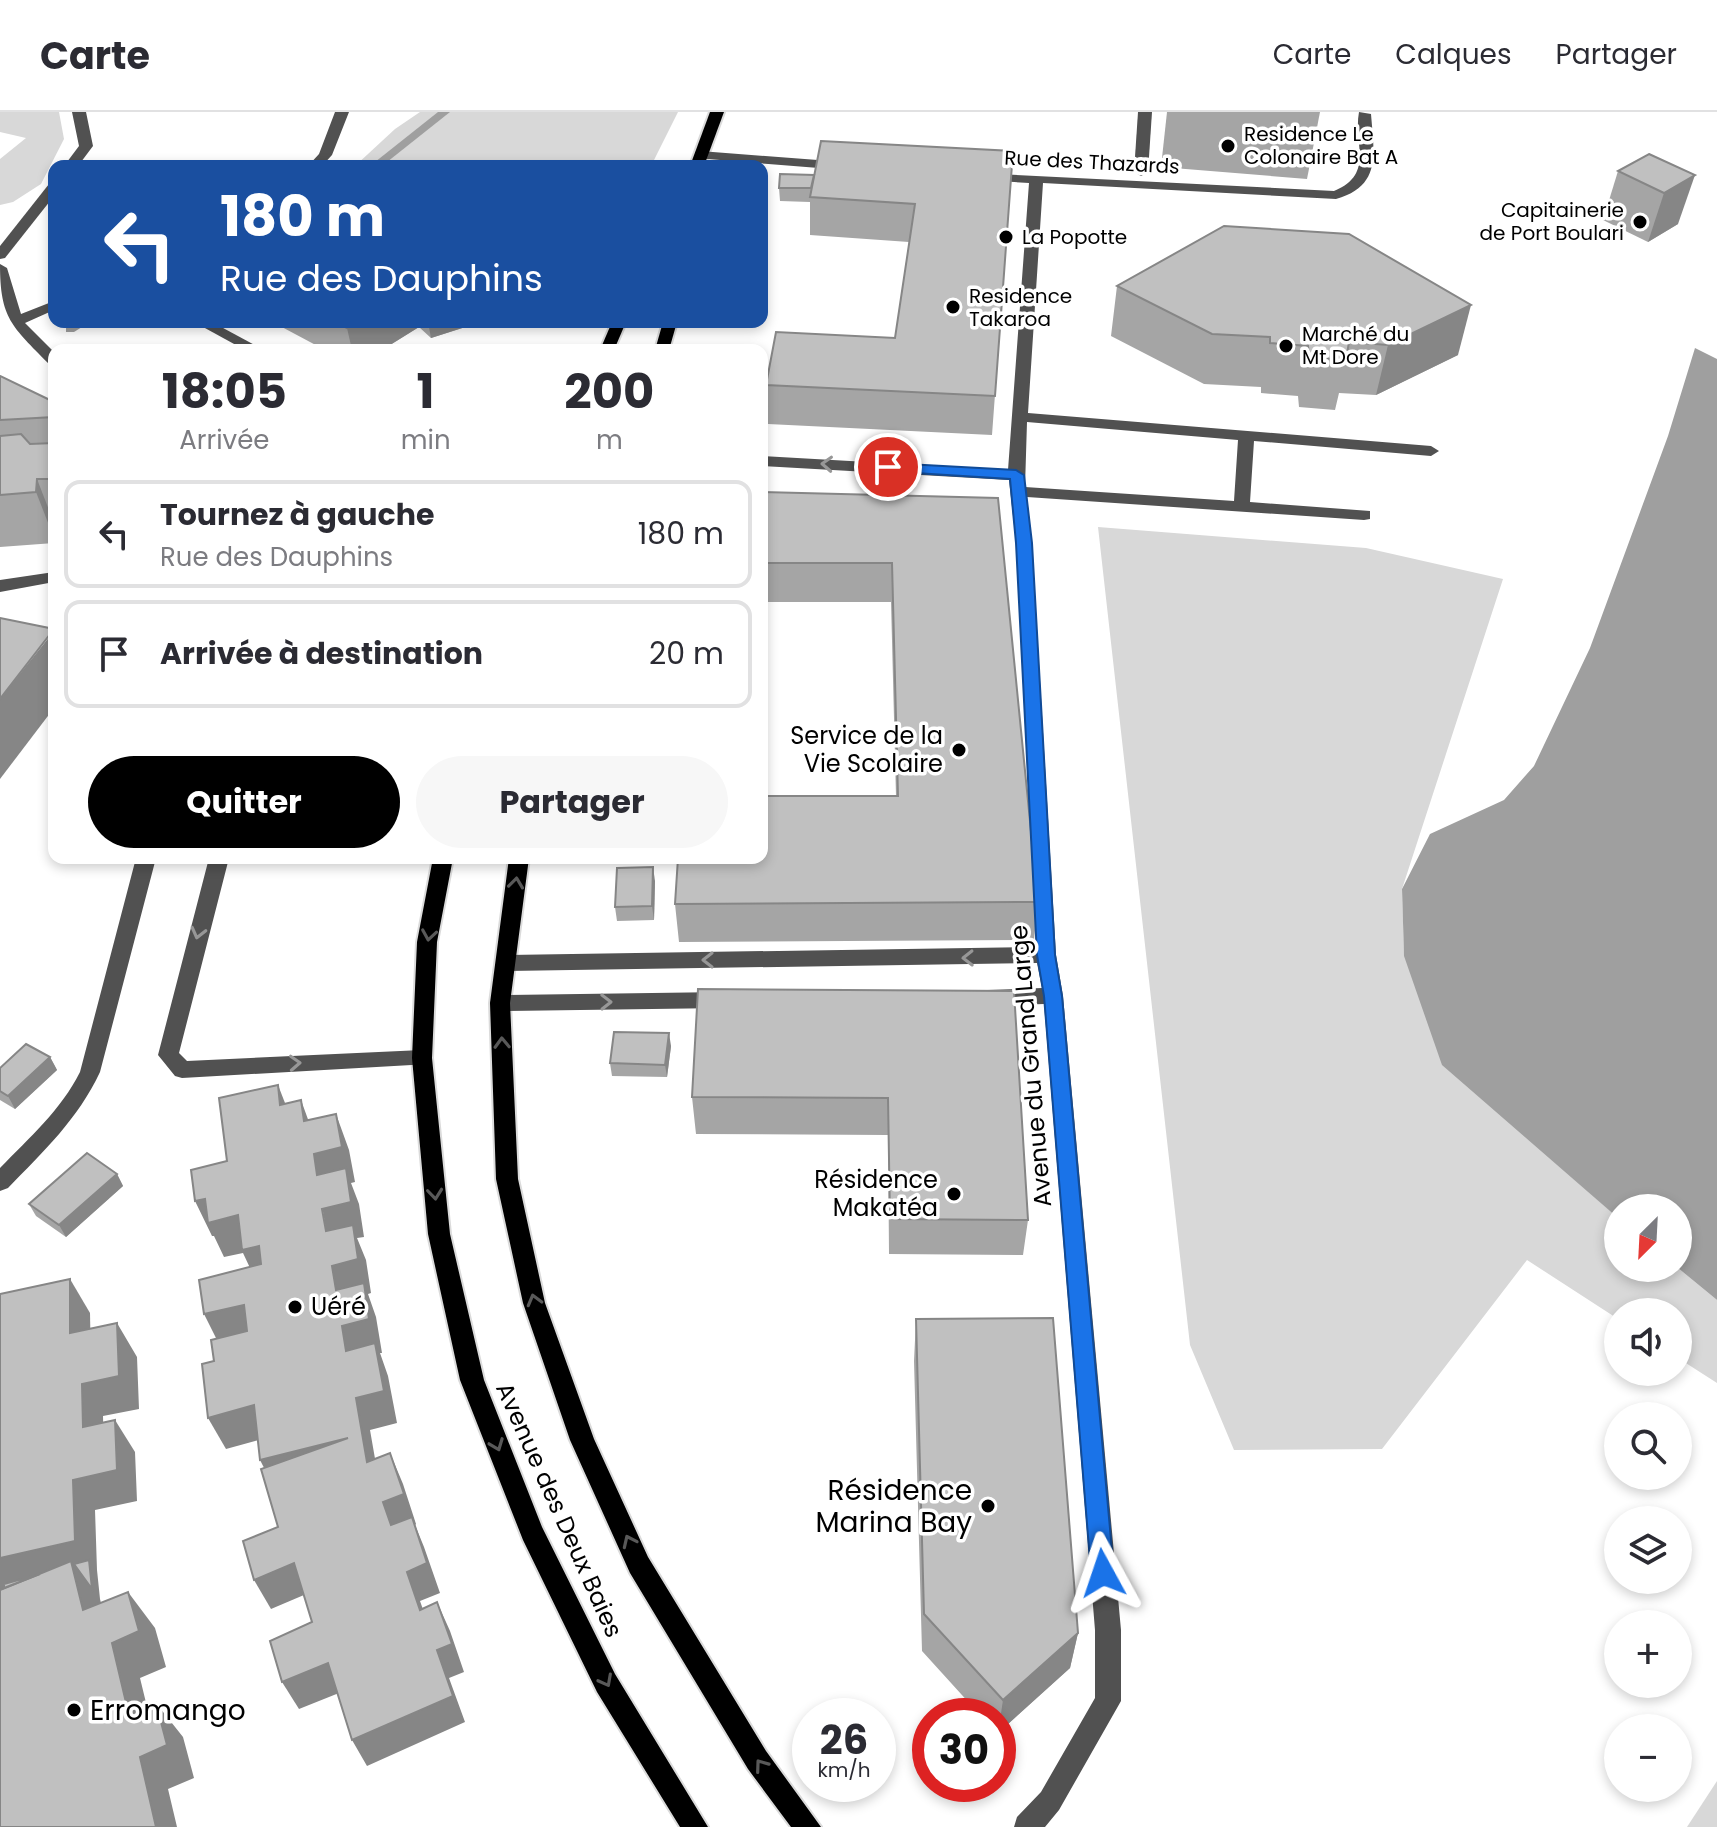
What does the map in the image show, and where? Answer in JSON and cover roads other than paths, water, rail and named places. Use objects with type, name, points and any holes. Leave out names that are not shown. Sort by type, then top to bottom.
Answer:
[{"type":"main road","points":[[698,160],[717,112]]},
{"type":"main road","name":"Avenue des Deux Baies","points":[[442,864],[427,942],[422,1058],[439,1234],[472,1380],[532,1532],[606,1683],[695,1827]]},
{"type":"main road","name":"Avenue des Deux Baies","points":[[518,864],[500,1003],[507,1179],[534,1303],[582,1440],[639,1565],[757,1760],[808,1827]]},
{"type":"street","points":[[76,160],[86,146],[79,112]]},
{"type":"street","points":[[320,160],[342,112]]},
{"type":"street","points":[[1141,172],[1145,112]]},
{"type":"street","name":"Rue des Thazards","points":[[971,175],[1336,195],[1360,184],[1367,171],[1364,114]]},
{"type":"street","points":[[768,164],[860,167]]},
{"type":"street","name":"Avenue du Grand Large","points":[[1027,1827],[1050,1801],[1108,1701],[1108,1630],[1053,996],[1046,955],[1015,496],[1036,180]]},
{"type":"street","points":[[0,255],[48,195]]},
{"type":"street","points":[[0,268],[16,322],[48,355]]},
{"type":"street","points":[[16,322],[48,308]]},
{"type":"street","points":[[213,328],[245,344]]},
{"type":"street","points":[[1019,417],[1431,451]]},
{"type":"street","points":[[1242,505],[1246,435]]},
{"type":"street","points":[[768,462],[1015,496],[1242,505],[1364,515]]},
{"type":"street","points":[[0,586],[48,578]]},
{"type":"street","points":[[0,1182],[79,1095],[90,1072],[144,864]]},
{"type":"street","points":[[217,864],[168,1055],[182,1070],[422,1058]]},
{"type":"street","points":[[506,963],[1046,955]]},
{"type":"street","points":[[970,998],[1053,996]]},
{"type":"street","points":[[500,1003],[751,1000]]},
{"type":"waterway","points":[[383,160],[445,112]]},
{"type":"place","name":"Residence Le Colonaire Bat A","points":[[1228,146]]},
{"type":"place","name":"Capitainerie de Port Boulari","points":[[1640,222]]},
{"type":"place","name":"La Popotte","points":[[1006,237]]},
{"type":"place","name":"Residence Takaroa","points":[[953,307]]},
{"type":"place","name":"Marché du Mt Dore","points":[[1286,346]]},
{"type":"place","name":"Service de la Vie Scolaire","points":[[959,750]]},
{"type":"place","name":"Résidence Makatéa","points":[[954,1194]]},
{"type":"place","name":"Uéré","points":[[295,1307]]},
{"type":"place","name":"Résidence Marina Bay","points":[[988,1506]]},
{"type":"place","name":"Erromango","points":[[74,1710]]}]
